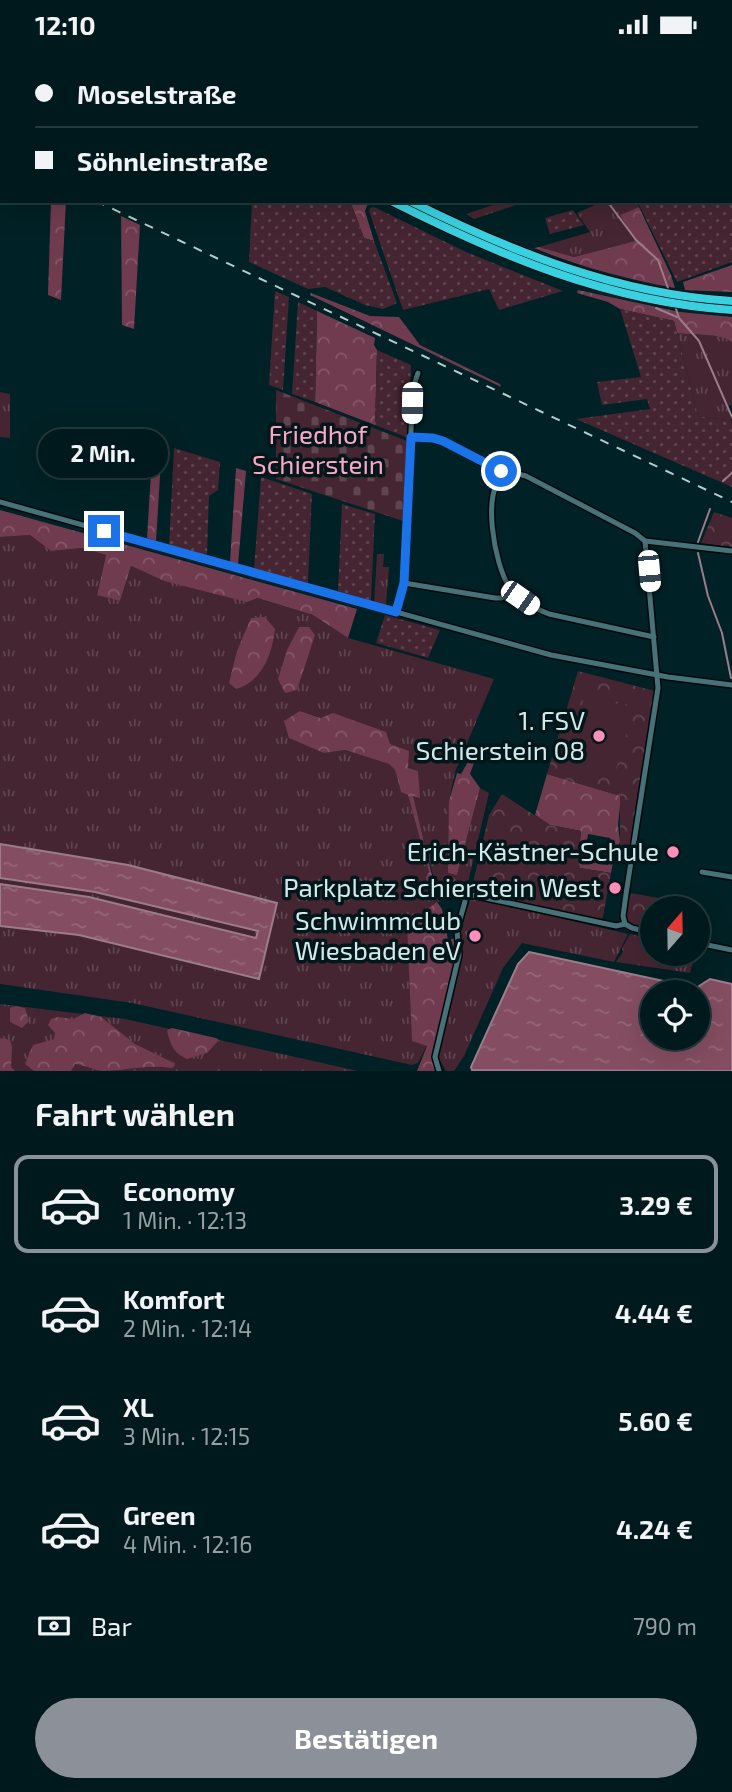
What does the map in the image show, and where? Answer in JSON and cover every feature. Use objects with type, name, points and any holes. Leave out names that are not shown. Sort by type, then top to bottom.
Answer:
[{"type":"highway","points":[[395,203],[473,241],[541,269],[614,292],[732,310]]},
{"type":"highway","points":[[414,203],[485,237],[544,261],[665,298]]},
{"type":"highway","points":[[691,302],[732,301]]},
{"type":"street","points":[[396,612],[404,583],[413,382],[418,373]]},
{"type":"street","points":[[411,437],[443,441],[505,475]]},
{"type":"street","points":[[654,637],[559,617],[532,606],[513,591],[500,570],[494,547],[493,492],[497,480],[505,475],[526,476],[635,533],[645,541],[732,551]]},
{"type":"street","points":[[0,502],[551,655],[658,675],[732,685]]},
{"type":"street","points":[[625,924],[623,916],[658,695],[645,541]]},
{"type":"street","points":[[404,583],[495,598],[501,598],[513,591]]},
{"type":"street","points":[[702,872],[732,877]]},
{"type":"street","points":[[439,1071],[435,1057],[459,955],[457,930],[467,894],[616,926],[625,924],[640,930]]},
{"type":"street","points":[[710,945],[732,950]]},
{"type":"green space","points":[[51,203],[66,203],[61,300],[48,295]]},
{"type":"green space","points":[[252,203],[346,203],[352,206],[364,238],[374,241],[397,303],[383,309],[365,305],[325,287],[308,289],[249,262]]},
{"type":"green space","points":[[347,203],[368,203],[365,211],[374,241],[364,238],[352,206]]},
{"type":"green space","points":[[499,203],[522,203],[474,219],[466,214]]},
{"type":"green space","points":[[600,203],[636,203],[639,207],[620,215],[635,241],[574,257],[539,247],[590,232],[577,213]]},
{"type":"green space","points":[[638,203],[732,203],[732,262],[677,282]]},
{"type":"green space","points":[[374,207],[466,252],[563,291],[499,310],[489,289],[403,310],[369,211]]},
{"type":"green space","points":[[639,207],[675,288],[603,272],[534,248],[574,257],[635,241],[620,215]]},
{"type":"green space","points":[[573,210],[584,225],[550,234],[545,218]]},
{"type":"green space","points":[[121,216],[140,225],[134,329],[122,325]]},
{"type":"green space","points":[[732,265],[732,292],[685,290],[683,282]]},
{"type":"green space","points":[[578,290],[680,312],[732,317],[732,342],[712,336],[677,333],[674,321],[620,309],[608,302],[577,293]]},
{"type":"green space","points":[[275,291],[289,297],[283,390],[269,385]]},
{"type":"green space","points":[[311,293],[370,316],[399,317],[420,345],[500,384],[501,387],[310,295]]},
{"type":"green space","points":[[298,302],[317,311],[315,402],[292,394]]},
{"type":"green space","points":[[620,309],[674,321],[698,416],[732,421],[732,487],[576,419],[650,409],[647,399],[602,405],[597,382],[641,377]]},
{"type":"green space","points":[[317,311],[375,338],[375,425],[315,402]]},
{"type":"green space","points":[[677,333],[712,336],[732,342],[732,405],[727,406],[732,421],[698,416]]},
{"type":"green space","points":[[377,350],[411,365],[408,438],[375,425]]},
{"type":"green space","name":"Friedhof Schierstein","points":[[276,390],[407,441],[409,444],[403,521],[276,479]]},
{"type":"green space","points":[[0,392],[10,394],[10,438],[0,437]]},
{"type":"green space","points":[[153,441],[162,444],[156,541],[147,538]]},
{"type":"green space","points":[[174,448],[220,462],[218,490],[209,496],[207,556],[169,545]]},
{"type":"green space","points":[[236,468],[246,471],[238,565],[230,562]]},
{"type":"green space","points":[[261,477],[312,494],[308,583],[254,569]]},
{"type":"green space","points":[[342,504],[375,514],[371,601],[338,591]]},
{"type":"green space","points":[[0,510],[357,609],[348,638],[313,615],[257,598],[247,602],[164,581],[131,566],[120,601],[97,595],[106,555],[82,548],[51,551],[30,535],[0,537]]},
{"type":"green space","points":[[714,512],[732,518],[732,547],[701,543]]},
{"type":"green space","points":[[30,535],[51,551],[82,548],[106,555],[97,594],[120,601],[131,566],[164,581],[256,598],[313,615],[348,638],[494,679],[455,772],[449,801],[457,875],[480,788],[489,793],[465,895],[437,902],[427,1045],[418,1063],[412,1065],[132,1003],[0,984],[0,537]],"holes":[[[300,711],[322,718],[408,768],[419,797],[412,796],[436,886],[426,877],[429,872],[408,794],[401,792],[395,770],[389,764],[345,750],[324,753]]]},
{"type":"green space","points":[[377,554],[384,554],[383,567],[389,567],[386,605],[374,603]]},
{"type":"green space","points":[[385,615],[440,630],[428,658],[376,643]]},
{"type":"green space","points":[[265,617],[275,629],[268,657],[253,680],[236,689],[229,683],[237,651],[251,618]]},
{"type":"green space","points":[[299,627],[309,627],[315,635],[297,690],[285,693],[278,679],[287,650]]},
{"type":"green space","points":[[578,671],[655,691],[631,844],[620,847],[620,796],[547,774]]},
{"type":"green space","points":[[612,683],[641,691],[635,707],[608,699]]},
{"type":"green space","name":"1. FSV Schierstein 08","points":[[585,694],[634,709],[613,779],[564,764]]},
{"type":"green space","points":[[300,711],[321,718],[333,713],[386,732],[390,744],[409,751],[408,768],[418,771],[420,798],[413,796],[435,888],[427,889],[426,877],[429,872],[408,795],[401,792],[395,770],[389,764],[345,750],[324,753],[289,738],[284,721]]},
{"type":"green space","points":[[475,760],[470,774],[480,788],[457,875],[448,873],[449,801],[457,773],[461,774],[468,762]]},
{"type":"green space","points":[[547,774],[621,796],[618,825],[620,842],[615,851],[611,873],[580,868],[578,861],[581,831],[550,825],[535,815]],"holes":[[[588,834],[610,838],[614,847],[608,865],[584,861]]]},
{"type":"green space","points":[[502,794],[550,825],[581,831],[578,861],[580,868],[611,873],[601,919],[471,891],[489,815]]},
{"type":"green space","points":[[628,895],[647,896],[640,896],[640,927],[628,921]]},
{"type":"green space","points":[[471,897],[628,934],[614,962],[522,943],[503,968],[464,1056],[454,1071],[446,1071],[438,1057],[460,958],[461,929]]},
{"type":"green space","points":[[437,902],[442,909],[448,940],[455,938],[456,957],[434,1057],[438,1071],[417,1071],[427,1046],[412,1041],[407,925]]},
{"type":"green space","points":[[630,934],[640,936],[640,966],[616,962],[623,952],[622,948]]},
{"type":"green space","points":[[643,966],[692,966],[690,973]]},
{"type":"green space","points":[[0,1004],[125,1019],[358,1071],[0,1071]]},
{"type":"green space","points":[[10,1008],[25,1008],[29,1021],[22,1028],[10,1022]]},
{"type":"green space","points":[[85,1013],[101,1017],[135,1044],[175,1063],[174,1067],[103,1071],[75,1064],[71,1071],[34,1071],[25,1064],[33,1045],[54,1039],[55,1033],[48,1025],[51,1019],[73,1019]]},
{"type":"green space","points":[[172,1028],[219,1040],[207,1053],[187,1059],[178,1054],[171,1044],[167,1030]]},
{"type":"green space","points":[[0,1038],[10,1040],[11,1067],[15,1071],[0,1071]]},
{"type":"water","points":[[0,844],[128,865],[277,903],[259,979],[79,935],[0,926],[0,884],[89,897],[256,938],[258,931],[95,892],[0,878]]},
{"type":"water","points":[[529,952],[659,980],[640,980],[640,1050],[710,1050],[708,980],[710,979],[732,984],[732,1071],[472,1070],[471,1067],[518,964]]},
{"type":"waterway","points":[[608,203],[636,240],[658,260],[669,291]]},
{"type":"waterway","points":[[675,306],[679,318],[699,341],[732,417]]},
{"type":"waterway","points":[[656,308],[677,317]]},
{"type":"waterway","points":[[723,481],[732,473]]},
{"type":"waterway","points":[[698,542],[710,509]]},
{"type":"waterway","points":[[698,553],[708,596],[722,633],[731,678]]},
{"type":"railway","points":[[100,203],[732,502]]},
{"type":"place","name":"1. FSV Schierstein 08","points":[[599,736]]},
{"type":"place","name":"Erich-Kästner-Schule","points":[[673,852]]},
{"type":"place","name":"Parkplatz Schierstein West","points":[[615,888]]},
{"type":"place","name":"Schwimmclub Wiesbaden eV","points":[[475,936]]},
{"type":"route","points":[[104,531],[396,612],[404,583],[411,437],[443,441],[501,471]]}]
